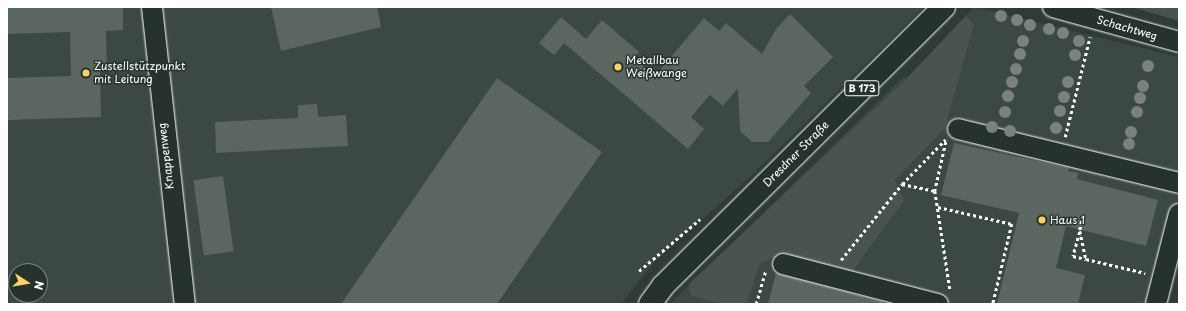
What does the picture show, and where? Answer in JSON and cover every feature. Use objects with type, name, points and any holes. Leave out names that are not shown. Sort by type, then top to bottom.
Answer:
[{"type":"main road","name":"Dresdner Straße","points":[[650,304],[663,286],[944,7]]},
{"type":"street","name":"Knappenweg","points":[[152,7],[185,304]]},
{"type":"street","name":"Schachtweg","points":[[1053,7],[1179,42]]},
{"type":"street","points":[[958,129],[1179,183]]},
{"type":"street","points":[[1156,304],[1179,214]]},
{"type":"street","points":[[783,264],[944,296]]},
{"type":"path","points":[[1061,154],[1090,35]]},
{"type":"path","points":[[839,264],[841,258],[902,184],[948,138],[935,191],[938,207],[944,296]]},
{"type":"path","points":[[902,184],[935,191]]},
{"type":"path","points":[[938,207],[1012,224],[993,304]]},
{"type":"path","points":[[1083,215],[1073,256],[1153,275]]},
{"type":"path","points":[[1080,231],[1086,259]]},
{"type":"path","points":[[756,304],[765,271],[783,264]]},
{"type":"shaded area","points":[[7,7],[924,7],[750,177],[655,261],[621,304],[7,304]]},
{"type":"shaded area","points":[[974,7],[1179,57],[1179,214],[1156,304],[670,304],[903,77],[906,79]]},
{"type":"shaded area","points":[[1132,7],[1179,7],[1179,21]]},
{"type":"shaded area","points":[[966,16],[974,24],[945,128],[895,180],[904,201],[850,274],[771,258],[760,264],[746,304],[724,304],[690,295],[689,284],[906,79]]},
{"type":"building","name":"Zustellstützpunkt mit Leitung","points":[[7,7],[123,7],[123,30],[106,31],[107,69],[100,69],[101,117],[7,120],[7,78],[71,76],[70,32],[7,34]]},
{"type":"building","points":[[271,7],[377,7],[381,27],[281,51]]},
{"type":"building","points":[[790,14],[833,57],[804,86],[811,93],[768,142],[752,142],[740,131],[738,88],[723,106],[710,95],[691,117],[704,129],[688,149],[564,43],[554,55],[539,43],[561,17],[586,39],[602,20],[639,52],[634,58],[655,76],[704,18],[719,31],[726,23],[762,54],[776,29]]},
{"type":"building","points":[[497,78],[602,152],[497,304],[341,304]]},
{"type":"building","points":[[317,104],[318,117],[346,115],[348,146],[216,153],[215,122],[298,118],[298,105]]},
{"type":"building","name":"Haus 1","points":[[954,143],[1069,168],[1068,171],[1078,173],[1077,179],[1158,200],[1146,246],[1066,226],[1056,268],[1085,275],[1078,304],[997,304],[1019,213],[941,195]]},
{"type":"building","points":[[223,176],[234,251],[204,255],[193,180]]},
{"type":"building","points":[[776,273],[884,302],[883,304],[768,304]]},
{"type":"place","name":"Metallbau Weißwange","points":[[618,67]]},
{"type":"place","name":"Zustellstützpunkt mit Leitung","points":[[86,73]]},
{"type":"place","name":"Haus 1","points":[[1042,220]]}]
